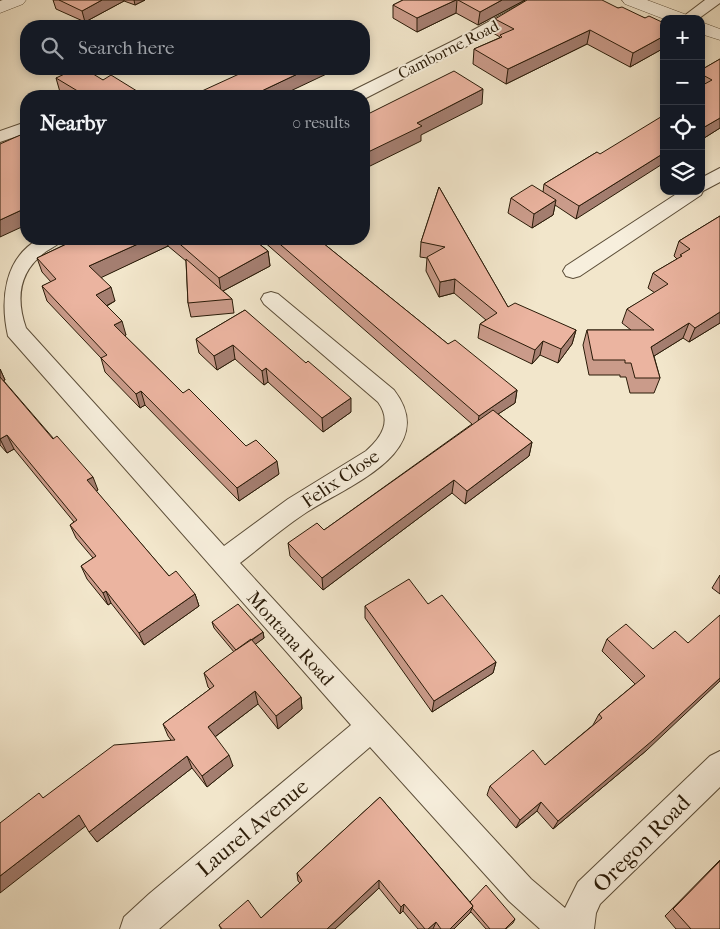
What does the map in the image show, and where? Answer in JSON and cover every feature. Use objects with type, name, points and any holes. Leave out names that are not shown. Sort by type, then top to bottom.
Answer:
[{"type":"street","points":[[0,8],[17,0]]},
{"type":"street","name":"Camborne Road","points":[[368,90],[463,42],[539,0]]},
{"type":"street","points":[[631,0],[670,15]]},
{"type":"street","points":[[694,15],[715,0]]},
{"type":"street","points":[[705,29],[720,35]]},
{"type":"street","points":[[0,138],[20,130]]},
{"type":"street","points":[[705,183],[720,174]]},
{"type":"street","points":[[573,271],[688,195]]},
{"type":"street","name":"Montana Road","points":[[43,245],[24,257],[14,267],[6,280],[3,290],[4,311],[16,331],[371,727],[520,890],[561,926],[578,929]]},
{"type":"street","name":"Felix Close","points":[[223,561],[297,507],[377,456],[391,442],[396,430],[397,418],[393,405],[386,396],[271,299]]},
{"type":"street","name":"Laurel Avenue","points":[[136,929],[160,905],[371,727]]},
{"type":"street","name":"Oregon Road","points":[[578,929],[580,911],[589,894],[720,766]]},
{"type":"building","points":[[59,0],[102,0],[82,11]]},
{"type":"building","points":[[403,0],[456,0],[417,18],[393,5]]},
{"type":"building","points":[[458,0],[502,0],[480,12]]},
{"type":"building","points":[[527,0],[602,0],[645,18],[649,16],[660,21],[660,38],[633,53],[590,30],[508,69],[474,49],[502,37],[500,35],[514,29],[495,19]]},
{"type":"building","points":[[720,59],[720,118],[705,127],[705,84],[712,80],[705,76],[705,68]]},
{"type":"building","points":[[454,71],[483,89],[417,123],[422,126],[370,151],[370,113]]},
{"type":"building","points":[[62,75],[95,75],[103,80],[111,75],[135,90],[76,90],[56,78]]},
{"type":"building","points":[[237,75],[295,75],[264,90],[204,90]]},
{"type":"building","points":[[660,117],[660,155],[579,206],[544,184],[597,152],[600,154]]},
{"type":"building","points":[[20,135],[20,211],[0,220],[0,144]]},
{"type":"building","points":[[532,185],[556,200],[534,214],[511,198]]},
{"type":"building","points":[[439,187],[508,307],[515,303],[576,330],[561,349],[543,341],[535,350],[480,324],[497,313],[455,279],[440,282],[427,257],[445,247],[421,242]]},
{"type":"building","points":[[720,216],[720,312],[695,328],[689,323],[651,347],[660,378],[635,378],[631,363],[625,363],[625,360],[593,360],[587,330],[654,330],[627,309],[668,284],[653,273],[682,256],[680,255],[690,249],[679,241]]},
{"type":"building","points":[[64,245],[136,245],[89,266],[111,287],[96,295],[122,321],[114,325],[183,393],[189,389],[246,446],[256,440],[277,461],[237,488],[141,391],[136,394],[101,358],[107,355],[42,286],[56,279],[37,258]]},
{"type":"building","points":[[181,245],[260,245],[268,251],[219,278]]},
{"type":"building","points":[[281,245],[325,245],[448,344],[455,340],[517,390],[479,416]]},
{"type":"building","points":[[186,259],[232,299],[188,303]]},
{"type":"building","points":[[245,310],[306,363],[308,361],[351,398],[322,418],[266,368],[262,371],[233,345],[214,356],[196,339]]},
{"type":"building","points":[[0,377],[53,439],[57,436],[93,477],[87,480],[169,576],[176,571],[195,594],[139,633],[106,591],[103,593],[81,566],[96,556],[70,525],[77,520],[7,435],[0,439]]},
{"type":"building","points":[[493,410],[532,442],[467,491],[454,480],[322,578],[288,543],[317,523],[324,530]]},
{"type":"building","points":[[409,579],[428,604],[442,595],[496,662],[434,701],[365,606]]},
{"type":"building","points":[[238,604],[263,632],[236,650],[212,622]]},
{"type":"building","points":[[720,615],[720,678],[653,740],[558,821],[541,802],[520,820],[490,786],[533,750],[545,765],[602,718],[599,714],[645,676],[607,639],[626,624],[653,649],[675,631],[688,643]]},
{"type":"building","points":[[251,639],[301,697],[276,716],[255,691],[208,727],[229,755],[202,776],[187,756],[89,832],[79,815],[0,876],[0,823],[39,793],[43,798],[114,745],[175,740],[163,724],[214,686],[204,673]]},
{"type":"building","points":[[380,797],[473,906],[450,929],[441,929],[436,922],[428,929],[425,929],[404,904],[401,907],[379,880],[327,929],[222,929],[219,925],[248,900],[261,918],[302,881],[297,873]]},
{"type":"building","points":[[720,861],[720,929],[691,929],[673,909]]},
{"type":"building","points":[[486,885],[515,919],[505,929],[490,929],[472,908],[473,906],[470,902]]}]
